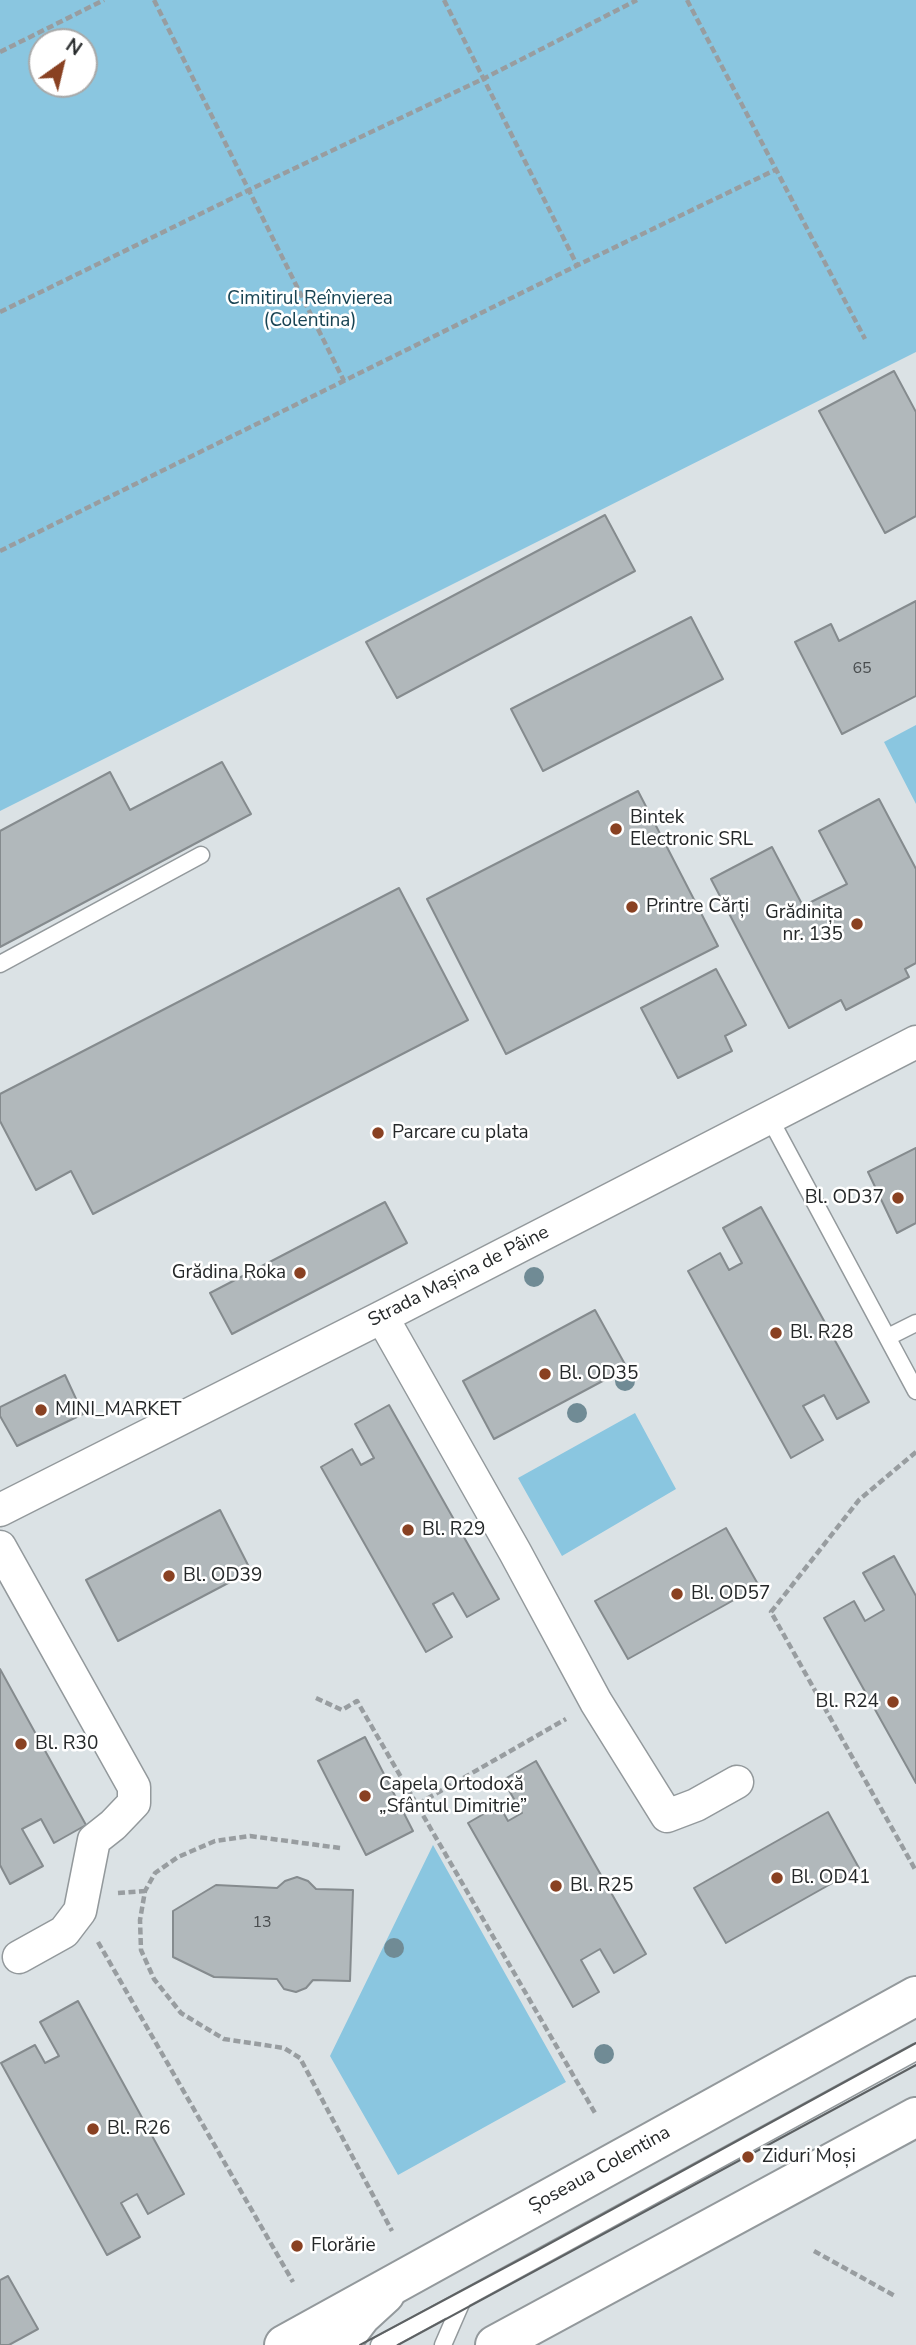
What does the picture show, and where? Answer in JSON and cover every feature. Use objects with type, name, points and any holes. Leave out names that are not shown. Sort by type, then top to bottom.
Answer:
[{"type":"main road","name":"Șoseaua Colentina","points":[[284,2345],[916,1996]]},
{"type":"main road","points":[[495,2345],[916,2117]]},
{"type":"main road","points":[[339,2345],[361,2316],[402,2279]]},
{"type":"street","name":"Strada Mașina de Pâine","points":[[0,1510],[916,1042]]},
{"type":"street","points":[[382,1317],[596,1702],[667,1816],[696,1805],[737,1782]]},
{"type":"street","points":[[0,1546],[134,1787],[134,1803],[94,1840],[80,1911],[64,1932],[19,1957]]},
{"type":"lane","points":[[0,964],[201,855]]},
{"type":"lane","points":[[769,1117],[916,1391]]},
{"type":"lane","points":[[888,1337],[916,1323]]},
{"type":"lane","points":[[379,2345],[916,2052]]},
{"type":"lane","points":[[443,2345],[463,2299]]},
{"type":"path","points":[[0,52],[104,0]]},
{"type":"path","points":[[154,0],[344,381]]},
{"type":"path","points":[[444,0],[578,265]]},
{"type":"path","points":[[0,312],[483,79],[638,0]]},
{"type":"path","points":[[687,0],[865,339]]},
{"type":"path","points":[[0,551],[775,170]]},
{"type":"path","points":[[916,1452],[859,1500],[771,1612],[916,1871]]},
{"type":"path","points":[[316,1698],[342,1710],[357,1700],[595,2113]]},
{"type":"path","points":[[418,1804],[596,1702]]},
{"type":"path","points":[[340,1849],[250,1836],[215,1841],[178,1857],[155,1873],[145,1891],[140,1920],[141,1950],[153,1979],[181,2013],[224,2039],[284,2048],[300,2058],[392,2231]]},
{"type":"path","points":[[80,1911],[293,2282]]},
{"type":"path","points":[[814,2251],[895,2296]]},
{"type":"green space","name":"Cimitirul Reînvierea (Colentina)","points":[[0,0],[916,0],[916,352],[0,811]]},
{"type":"green space","points":[[916,725],[916,804],[884,742]]},
{"type":"green space","points":[[635,1413],[676,1489],[562,1556],[518,1478]]},
{"type":"green space","points":[[433,1845],[566,2082],[398,2175],[330,2056]]},
{"type":"building","points":[[894,371],[916,412],[916,516],[885,533],[819,411]]},
{"type":"building","points":[[605,515],[635,571],[397,698],[366,642]]},
{"type":"building","points":[[916,601],[916,696],[842,734],[795,642],[831,624],[839,641]]},
{"type":"building","points":[[691,617],[723,679],[543,771],[511,709]]},
{"type":"building","points":[[222,762],[251,814],[0,947],[0,831],[110,772],[130,810]]},
{"type":"building","points":[[638,791],[718,946],[506,1054],[427,899]]},
{"type":"building","points":[[879,799],[916,869],[916,963],[905,969],[909,977],[846,1010],[841,1000],[789,1028],[711,879],[772,847],[803,906],[847,884],[819,831]]},
{"type":"building","points":[[399,888],[468,1020],[93,1214],[71,1171],[36,1190],[0,1121],[0,1094]]},
{"type":"building","points":[[716,969],[746,1025],[725,1036],[732,1051],[678,1078],[641,1008]]},
{"type":"building","name":"Bl. OD37","points":[[916,1148],[916,1223],[897,1233],[868,1172]]},
{"type":"building","name":"Grădina Roka","points":[[385,1202],[407,1243],[232,1334],[210,1293]]},
{"type":"building","name":"Bl. R28","points":[[761,1207],[869,1402],[837,1419],[824,1395],[803,1406],[823,1440],[791,1458],[688,1271],[720,1253],[729,1270],[742,1263],[723,1228]]},
{"type":"building","name":"Bl. OD35","points":[[595,1310],[627,1368],[494,1439],[463,1381]]},
{"type":"building","name":"MINI_MARKET","points":[[65,1375],[83,1414],[17,1446],[0,1416],[0,1407]]},
{"type":"building","name":"Bl. R29","points":[[389,1405],[499,1599],[467,1617],[453,1593],[433,1604],[452,1637],[426,1652],[321,1467],[352,1449],[361,1465],[374,1458],[355,1424]]},
{"type":"building","name":"Bl. OD39","points":[[220,1510],[251,1571],[118,1641],[86,1580]]},
{"type":"building","name":"Bl. OD57","points":[[726,1528],[759,1586],[628,1659],[595,1601]]},
{"type":"building","name":"Bl. R24","points":[[894,1556],[916,1596],[916,1783],[824,1618],[854,1601],[865,1621],[884,1610],[863,1573]]},
{"type":"building","name":"Bl. R30","points":[[0,1669],[86,1825],[54,1843],[41,1819],[22,1829],[43,1866],[10,1884],[0,1865]]},
{"type":"building","name":"Capela Ortodoxă „Sfântul Dimitrie”","points":[[365,1737],[413,1831],[366,1855],[318,1761]]},
{"type":"building","name":"Bl. R25","points":[[536,1761],[646,1954],[614,1973],[600,1949],[581,1960],[599,1992],[573,2007],[468,1823],[499,1805],[508,1821],[522,1813],[503,1780]]},
{"type":"building","name":"Bl. OD41","points":[[828,1812],[859,1868],[726,1943],[694,1888]]},
{"type":"building","points":[[297,1877],[308,1881],[316,1889],[353,1890],[350,1981],[313,1980],[306,1988],[296,1992],[284,1989],[277,1979],[214,1977],[173,1957],[173,1911],[216,1885],[277,1888],[285,1881]]},
{"type":"building","name":"Bl. R26","points":[[78,2001],[184,2194],[148,2214],[137,2194],[121,2203],[140,2237],[107,2255],[1,2063],[35,2045],[45,2063],[59,2056],[40,2022]]},
{"type":"building","points":[[8,2276],[38,2329],[9,2345],[0,2345],[0,2280]]},
{"type":"tram line","points":[[360,2345],[916,2043]]},
{"type":"tram line","points":[[398,2345],[916,2065]]},
{"type":"place","name":"Bintek Electronic SRL","points":[[616,829]]},
{"type":"place","name":"Printre Cărți","points":[[632,907]]},
{"type":"place","name":"Grădinița nr. 135","points":[[857,924]]},
{"type":"place","name":"Parcare cu plata","points":[[378,1133]]},
{"type":"place","name":"Bl. OD37","points":[[898,1198]]},
{"type":"place","name":"Grădina Roka","points":[[300,1273]]},
{"type":"place","name":"Bl. R28","points":[[776,1333]]},
{"type":"place","name":"Bl. OD35","points":[[545,1374]]},
{"type":"place","name":"MINI_MARKET","points":[[41,1410]]},
{"type":"place","name":"Bl. R29","points":[[408,1530]]},
{"type":"place","name":"Bl. OD39","points":[[169,1576]]},
{"type":"place","name":"Bl. OD57","points":[[677,1594]]},
{"type":"place","name":"Bl. R24","points":[[893,1702]]},
{"type":"place","name":"Bl. R30","points":[[21,1744]]},
{"type":"place","name":"Capela Ortodoxă „Sfântul Dimitrie”","points":[[365,1796]]},
{"type":"place","name":"Bl. OD41","points":[[777,1878]]},
{"type":"place","name":"Bl. R25","points":[[556,1886]]},
{"type":"place","name":"Bl. R26","points":[[93,2129]]},
{"type":"place","name":"Ziduri Moși","points":[[748,2157]]},
{"type":"place","name":"Florărie","points":[[297,2246]]}]
